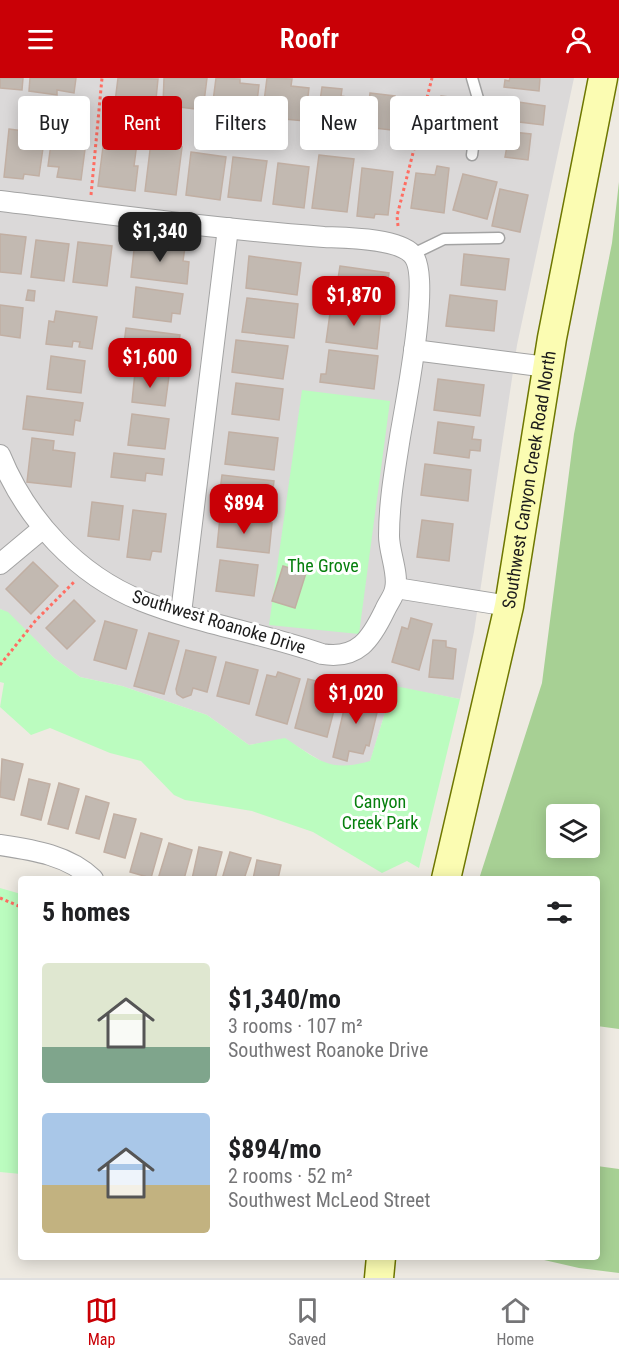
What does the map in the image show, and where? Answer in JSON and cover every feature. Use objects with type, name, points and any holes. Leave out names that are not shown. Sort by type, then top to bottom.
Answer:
[{"type":"main road","name":"Southwest Canyon Creek Road North","points":[[447,876],[509,606],[547,367],[603,78]]},
{"type":"main road","points":[[379,1278],[381,1260]]},
{"type":"street","points":[[0,201],[228,228],[364,240],[406,250],[420,272],[414,350],[391,492],[389,537],[396,588],[509,606]]},
{"type":"street","points":[[181,613],[228,228]]},
{"type":"street","points":[[414,350],[547,367]]},
{"type":"street","name":"Southwest Roanoke Drive","points":[[0,455],[12,486],[42,530],[88,568],[140,600],[337,656],[352,652],[366,642],[377,627],[396,588]]},
{"type":"street","points":[[0,564],[42,530]]},
{"type":"street","points":[[0,845],[48,854],[90,876]]},
{"type":"lane","points":[[472,78],[478,102],[472,155]]},
{"type":"lane","points":[[406,250],[444,239],[499,238]]},
{"type":"path","points":[[90,212],[102,78]]},
{"type":"path","points":[[406,250],[397,216],[432,78]]},
{"type":"path","points":[[0,665],[36,620],[88,568]]},
{"type":"path","points":[[0,898],[18,906]]},
{"type":"shaded area","points":[[0,78],[574,78],[517,345],[474,632],[460,699],[385,685],[388,703],[370,762],[345,768],[326,764],[285,739],[249,745],[207,715],[122,686],[80,677],[54,658],[8,613],[0,609]]},
{"type":"green space","points":[[619,182],[619,1029],[600,1026],[600,876],[480,876],[542,683],[574,434],[612,243]]},
{"type":"green space","name":"The Grove","points":[[302,390],[390,401],[359,634],[269,625]]},
{"type":"green space","name":"Canyon Creek Park","points":[[0,609],[8,612],[54,658],[80,677],[122,686],[207,715],[249,745],[285,738],[316,758],[334,765],[344,766],[370,761],[388,703],[385,684],[460,699],[419,868],[407,861],[382,873],[313,832],[252,811],[185,800],[174,795],[141,761],[110,753],[50,728],[31,735],[0,707],[4,683],[0,682]]},
{"type":"green space","points":[[0,888],[18,893],[18,1174],[0,1172]]},
{"type":"green space","points":[[600,1166],[619,1169],[619,1273],[579,1268],[544,1260],[600,1260]]},
{"type":"building","points":[[0,78],[23,78],[22,90],[0,88]]},
{"type":"building","points":[[30,78],[76,78],[74,93],[57,90],[57,95],[29,91]]},
{"type":"building","points":[[118,78],[158,79],[156,96],[116,96]]},
{"type":"building","points":[[164,78],[207,78],[205,96],[194,96],[194,109],[182,107],[182,96],[163,96]]},
{"type":"building","points":[[216,78],[240,79],[240,83],[259,85],[258,96],[214,96]]},
{"type":"building","points":[[267,78],[292,79],[291,86],[309,88],[308,96],[300,96],[300,121],[288,119],[288,96],[265,96]]},
{"type":"building","points":[[510,78],[540,78],[539,91],[504,87],[505,80],[509,81]]},
{"type":"building","points":[[322,87],[342,89],[341,96],[321,96]]},
{"type":"building","points":[[370,93],[395,96],[390,96],[390,130],[378,128],[378,96],[370,96]]},
{"type":"building","points":[[520,102],[545,106],[543,125],[520,122]]},
{"type":"building","points":[[9,129],[18,130],[18,150],[43,150],[39,176],[24,174],[23,179],[4,177]]},
{"type":"building","points":[[520,133],[531,134],[528,160],[505,157],[506,150],[520,150]]},
{"type":"building","points":[[50,150],[85,150],[81,180],[57,177],[59,167],[48,166]]},
{"type":"building","points":[[103,150],[136,150],[134,166],[138,166],[135,191],[98,186]]},
{"type":"building","points":[[150,150],[182,150],[176,195],[145,191]]},
{"type":"building","points":[[191,152],[226,157],[220,200],[186,195]]},
{"type":"building","points":[[319,155],[354,159],[347,212],[312,208]]},
{"type":"building","points":[[233,157],[267,161],[261,201],[228,197]]},
{"type":"building","points":[[278,163],[309,167],[304,208],[273,204]]},
{"type":"building","points":[[437,166],[449,168],[444,213],[411,208],[416,173],[435,175]]},
{"type":"building","points":[[362,168],[393,172],[388,215],[375,214],[374,218],[357,216]]},
{"type":"building","points":[[463,174],[497,182],[487,219],[453,210]]},
{"type":"building","points":[[500,189],[528,195],[520,232],[492,226]]},
{"type":"building","points":[[0,234],[26,237],[21,274],[0,272]]},
{"type":"building","points":[[36,240],[69,244],[64,281],[31,277]]},
{"type":"building","points":[[135,241],[185,247],[183,261],[189,262],[187,284],[131,277]]},
{"type":"building","points":[[78,242],[112,246],[107,286],[73,282]]},
{"type":"building","points":[[464,254],[509,259],[505,290],[461,285]]},
{"type":"building","points":[[249,256],[301,263],[297,295],[246,288]]},
{"type":"building","points":[[340,266],[389,273],[385,304],[330,297],[332,284],[337,285]]},
{"type":"building","points":[[136,287],[183,294],[180,314],[172,313],[171,322],[133,317]]},
{"type":"building","points":[[28,290],[35,291],[34,301],[26,300]]},
{"type":"building","points":[[450,295],[497,301],[494,331],[446,326]]},
{"type":"building","points":[[247,298],[298,304],[294,338],[242,332]]},
{"type":"building","points":[[0,305],[23,308],[20,338],[0,335]]},
{"type":"building","points":[[331,306],[381,312],[377,349],[326,342]]},
{"type":"building","points":[[56,311],[97,317],[92,349],[79,347],[80,342],[73,341],[72,347],[46,344],[49,321],[54,322]]},
{"type":"building","points":[[126,328],[180,335],[176,365],[122,359]]},
{"type":"building","points":[[236,340],[288,346],[283,379],[232,372]]},
{"type":"building","points":[[329,350],[378,356],[374,389],[320,382],[321,374],[326,374]]},
{"type":"building","points":[[51,356],[85,361],[81,393],[47,389]]},
{"type":"building","points":[[135,372],[169,376],[165,406],[132,402]]},
{"type":"building","points":[[438,379],[484,385],[480,416],[434,410]]},
{"type":"building","points":[[236,383],[283,389],[279,420],[232,414]]},
{"type":"building","points":[[27,396],[83,403],[80,421],[75,420],[73,435],[23,429]]},
{"type":"building","points":[[132,414],[169,419],[165,449],[128,445]]},
{"type":"building","points":[[438,422],[474,427],[472,439],[481,440],[480,451],[470,450],[469,458],[434,453]]},
{"type":"building","points":[[229,432],[278,438],[274,470],[225,464]]},
{"type":"building","points":[[32,438],[54,441],[53,450],[75,453],[71,487],[27,482]]},
{"type":"building","points":[[114,453],[164,459],[162,475],[146,473],[145,481],[111,477]]},
{"type":"building","points":[[425,464],[471,470],[468,501],[421,495]]},
{"type":"building","points":[[222,475],[274,481],[270,513],[218,506]]},
{"type":"building","points":[[92,502],[123,506],[119,540],[88,536]]},
{"type":"building","points":[[133,510],[166,514],[161,552],[152,551],[150,560],[127,557]]},
{"type":"building","points":[[220,517],[272,523],[269,553],[217,547]]},
{"type":"building","points":[[422,520],[453,524],[449,561],[417,557]]},
{"type":"building","points":[[220,560],[258,565],[254,596],[216,591]]},
{"type":"building","points":[[33,562],[58,586],[31,614],[6,589]]},
{"type":"building","points":[[283,566],[306,573],[295,608],[272,601]]},
{"type":"building","points":[[74,600],[95,621],[67,649],[46,628]]},
{"type":"building","points":[[411,618],[432,624],[419,670],[392,662],[402,627],[408,629]]},
{"type":"building","points":[[105,621],[137,630],[126,669],[94,660]]},
{"type":"building","points":[[149,633],[179,641],[164,694],[134,686]]},
{"type":"building","points":[[433,640],[446,641],[446,647],[456,649],[453,679],[429,677]]},
{"type":"building","points":[[186,650],[216,657],[207,692],[193,688],[191,695],[183,698],[177,694],[176,689]]},
{"type":"building","points":[[226,662],[258,670],[249,704],[217,696]]},
{"type":"building","points":[[278,672],[300,679],[287,724],[256,715],[267,675],[276,677]]},
{"type":"building","points":[[308,679],[340,687],[327,737],[295,728]]},
{"type":"building","points":[[348,692],[380,700],[369,746],[366,745],[363,754],[349,751],[347,761],[333,757]]},
{"type":"building","points":[[2,759],[23,764],[14,800],[0,797]]},
{"type":"building","points":[[29,779],[50,784],[41,820],[21,815]]},
{"type":"building","points":[[59,783],[79,789],[68,829],[48,824]]},
{"type":"building","points":[[86,796],[109,803],[99,839],[76,833]]},
{"type":"building","points":[[114,814],[136,819],[125,858],[104,852]]},
{"type":"building","points":[[141,833],[162,839],[152,876],[130,872]]},
{"type":"building","points":[[169,843],[192,850],[185,876],[159,876]]},
{"type":"building","points":[[199,847],[222,852],[216,876],[193,876]]},
{"type":"building","points":[[230,852],[251,858],[245,876],[223,876]]},
{"type":"building","points":[[257,860],[281,865],[279,876],[254,876]]}]
